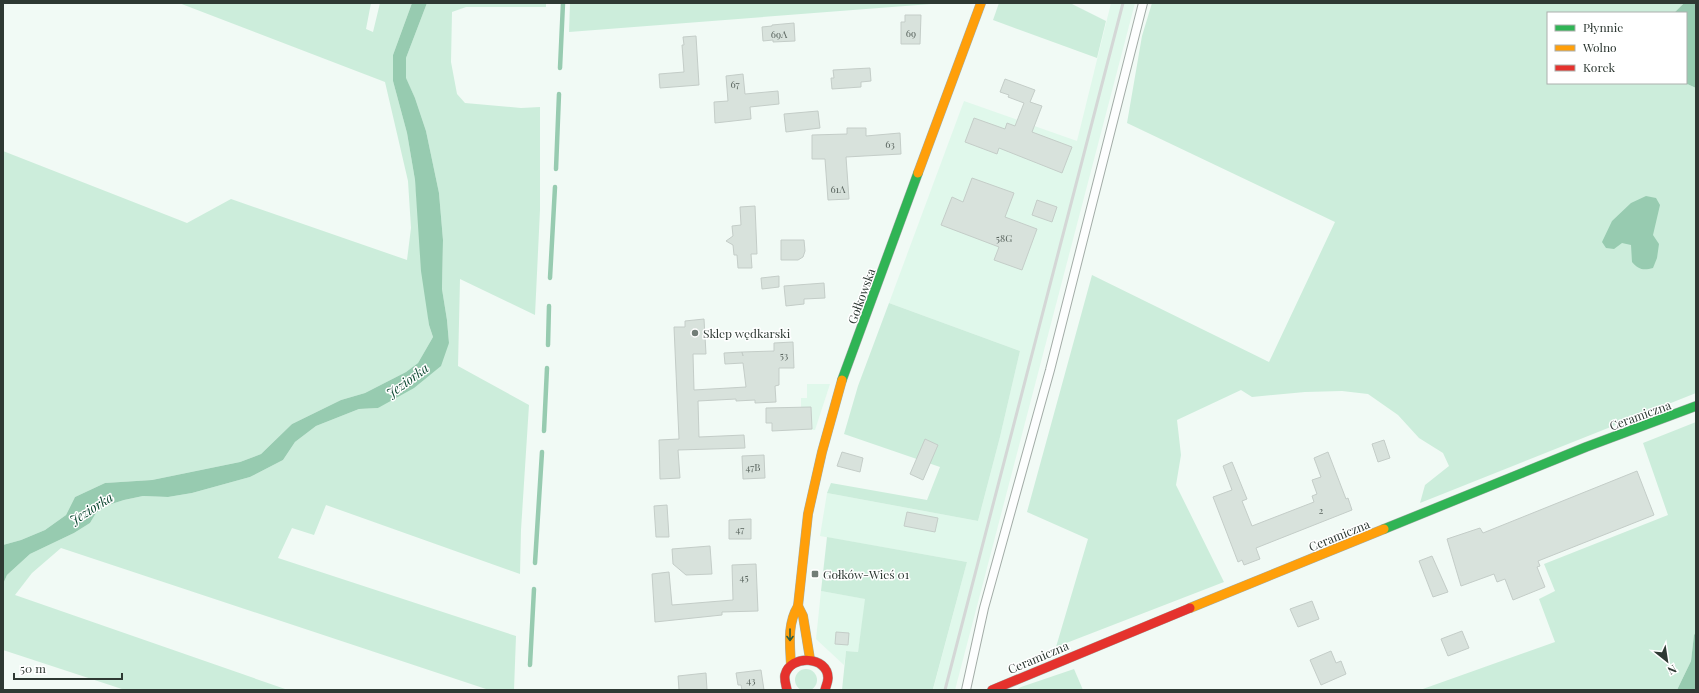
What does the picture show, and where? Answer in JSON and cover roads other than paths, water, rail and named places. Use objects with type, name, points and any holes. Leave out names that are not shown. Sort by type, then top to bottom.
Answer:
[{"type":"street","name":"Gołkowska","points":[[787,690],[784,679],[786,672],[791,665],[790,626],[792,616],[798,606],[808,514],[822,452],[839,388],[981,3]]},
{"type":"street","name":"Ceramiczna","points":[[992,690],[1067,658],[1586,447],[1696,406]]},
{"type":"street","name":"Gołkowska","points":[[798,606],[803,616],[810,659]]},
{"type":"street","points":[[791,665],[796,661],[803,659],[817,661],[826,672],[828,679],[825,690]]},
{"type":"lane","points":[[966,690],[984,608],[1050,370],[1143,3]]},
{"type":"water","name":"Jeziorka","points":[[412,3],[427,3],[406,58],[406,78],[415,98],[426,131],[439,193],[443,240],[442,289],[449,343],[441,366],[414,388],[378,408],[359,409],[316,426],[295,442],[283,460],[250,477],[192,493],[168,497],[143,496],[105,506],[96,513],[90,523],[74,533],[30,554],[7,575],[3,584],[3,545],[21,540],[45,530],[66,515],[75,497],[105,483],[152,480],[240,462],[261,454],[292,424],[341,400],[365,393],[406,372],[418,363],[433,337],[429,325],[421,271],[415,180],[407,133],[393,81],[393,55]]},
{"type":"water","points":[[1684,3],[1696,3],[1696,88],[1687,84],[1687,12],[1675,12]]},
{"type":"water","points":[[1646,196],[1656,198],[1660,205],[1653,235],[1659,244],[1657,258],[1653,268],[1644,269],[1639,268],[1632,262],[1631,245],[1622,243],[1614,249],[1606,248],[1602,242],[1612,221],[1631,203]]},
{"type":"water","points":[[1696,632],[1696,690],[1677,690],[1691,661],[1694,635]]},
{"type":"waterway","points":[[560,68],[563,3]]},
{"type":"waterway","points":[[556,169],[559,94]]},
{"type":"waterway","points":[[550,278],[555,187]]},
{"type":"waterway","points":[[548,345],[549,306]]},
{"type":"waterway","points":[[544,431],[547,368]]},
{"type":"waterway","points":[[535,563],[542,452]]},
{"type":"waterway","points":[[530,665],[534,589]]},
{"type":"railway","points":[[945,690],[1123,3]]},
{"type":"place","name":"Sklep wędkarski","points":[[695,333]]},
{"type":"place","name":"Gołków-Wieś 01","points":[[815,574]]}]
